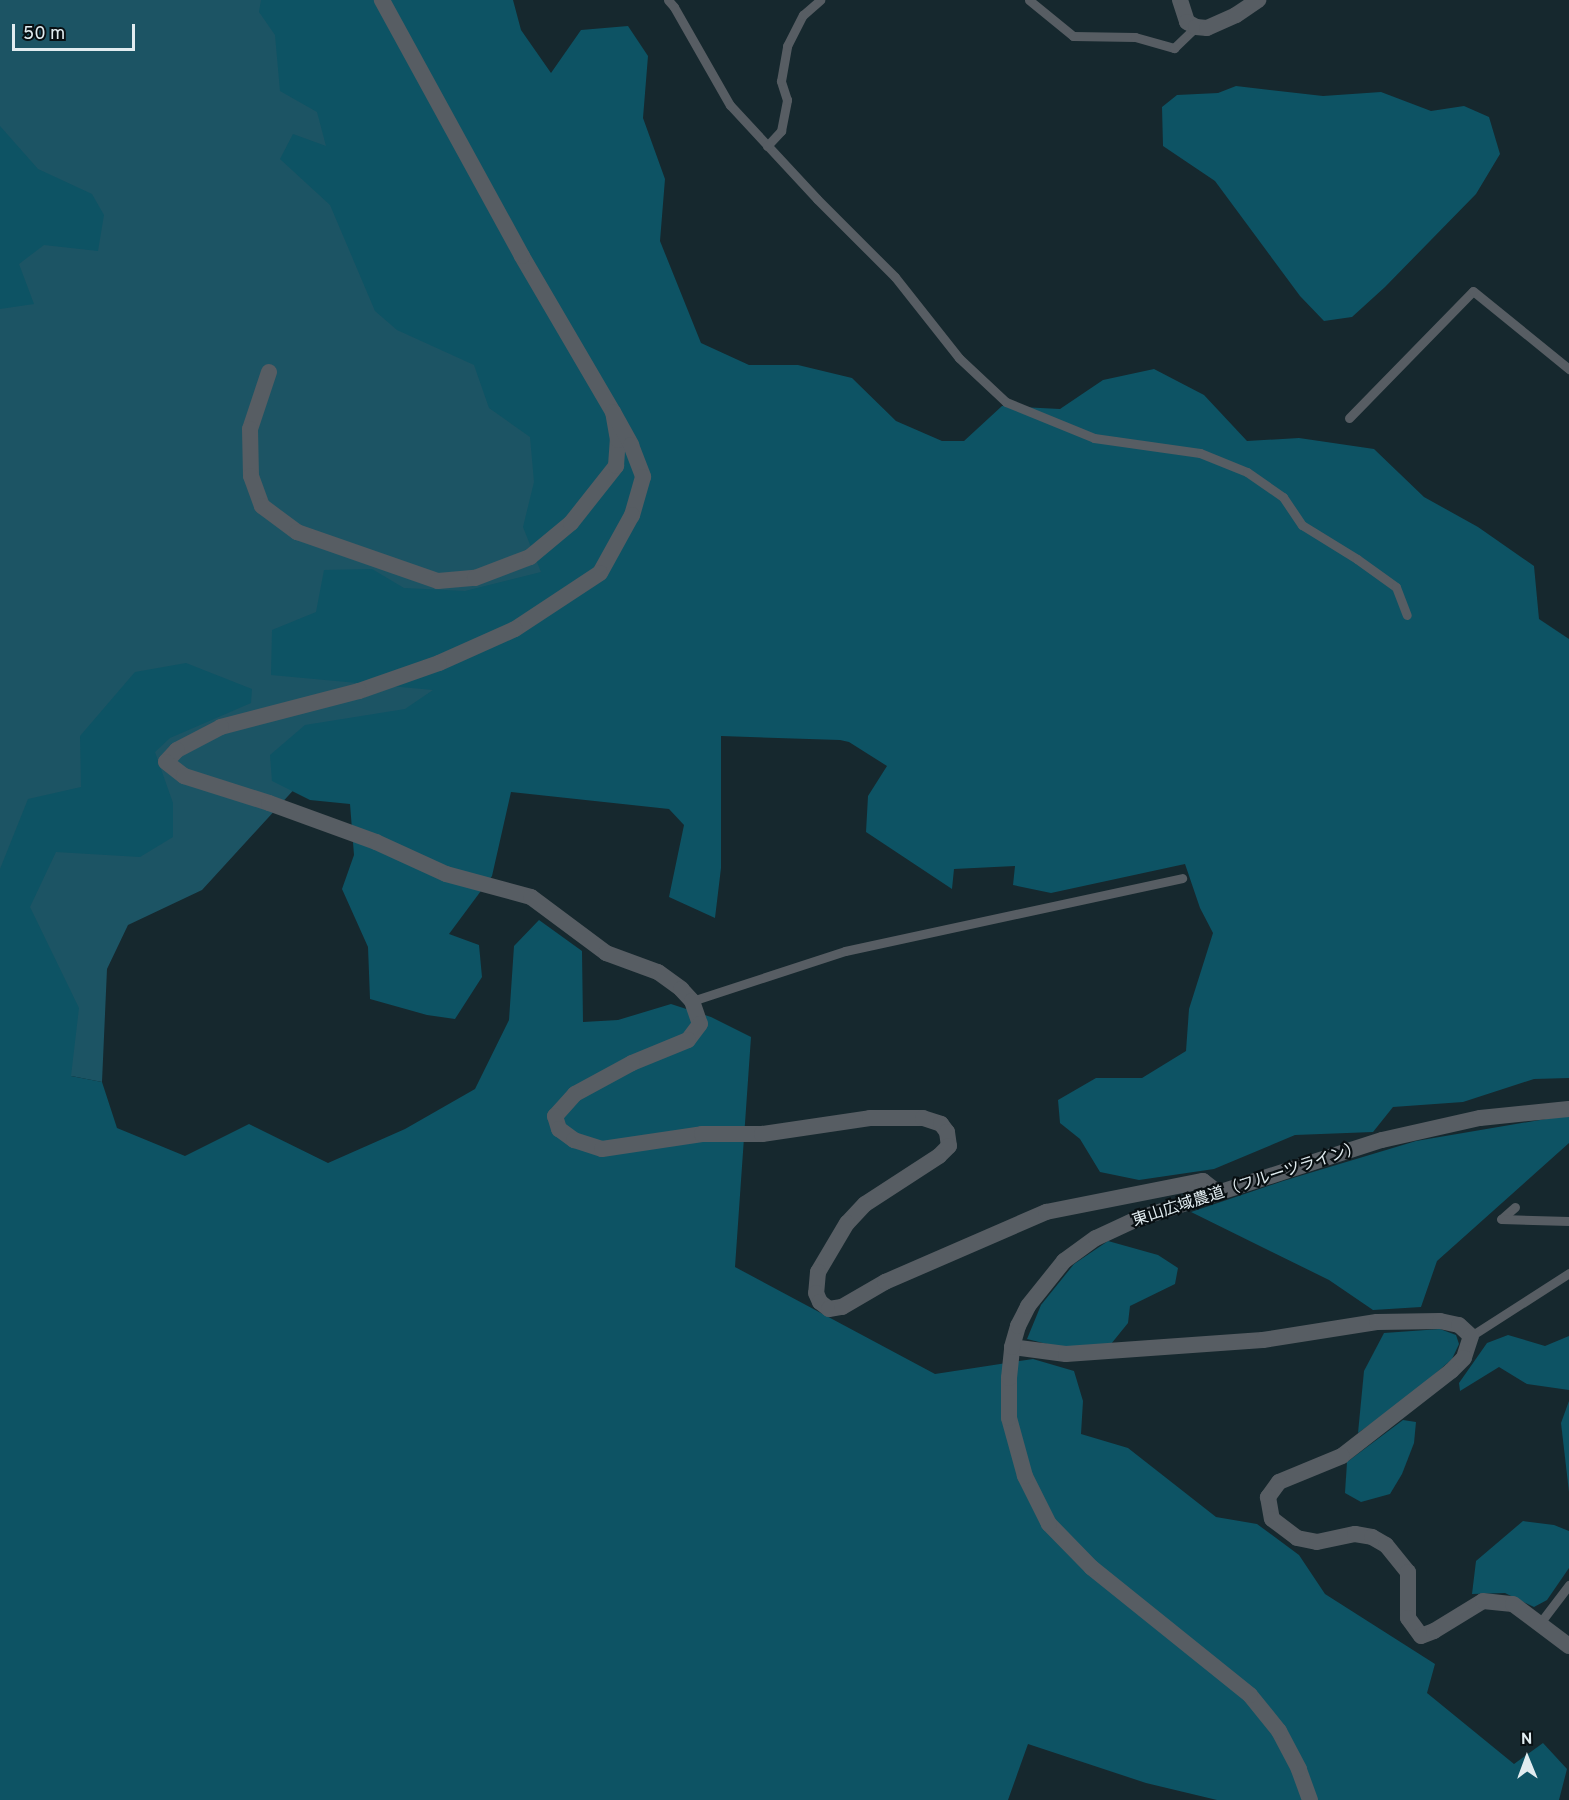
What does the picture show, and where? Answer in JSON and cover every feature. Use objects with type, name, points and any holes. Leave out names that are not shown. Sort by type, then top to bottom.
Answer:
[{"type":"street","points":[[382,0],[522,256],[613,412],[631,445],[643,477],[632,515],[600,573],[515,629],[439,663],[359,690],[221,727],[177,750],[166,762],[184,776],[270,802],[376,842],[446,874],[531,897],[606,953],[658,972],[681,989],[692,1001],[700,1024],[688,1040],[632,1063],[575,1094],[555,1116],[559,1129],[574,1140],[602,1149],[702,1134],[762,1134],[870,1118],[923,1118],[941,1124],[947,1132],[949,1146],[939,1156],[865,1204],[847,1223],[818,1272],[816,1293],[820,1302],[829,1309],[843,1307],[885,1282],[1046,1212],[1203,1181],[1217,1192]]},
{"type":"street","points":[[1180,0],[1187,22],[1196,27],[1208,28],[1236,15],[1258,0]]},
{"type":"street","points":[[269,372],[250,429],[251,476],[262,506],[297,532],[438,581],[475,578],[530,557],[571,523],[616,466],[618,440],[613,412]]},
{"type":"street","name":"東山広域農道（フルーツライン）","points":[[1310,1800],[1299,1769],[1279,1731],[1250,1695],[1092,1568],[1049,1524],[1025,1476],[1009,1418],[1012,1347],[1028,1306],[1064,1261],[1096,1238],[1137,1219],[1393,1137],[1480,1118],[1569,1109]]},
{"type":"street","points":[[1012,1347],[1066,1354],[1263,1340],[1377,1322],[1440,1321],[1459,1326],[1471,1336],[1464,1358],[1451,1371],[1342,1456],[1279,1482],[1268,1497],[1268,1508],[1272,1519],[1297,1538],[1317,1542],[1355,1534],[1372,1537],[1386,1545],[1408,1572],[1408,1618],[1421,1636],[1434,1631],[1483,1600],[1513,1604],[1569,1646]]},
{"type":"lane","points":[[668,0],[730,105],[895,277],[958,358],[1006,402],[1094,438],[1200,453],[1247,472],[1283,497],[1302,525],[1357,559],[1396,587],[1407,615]]},
{"type":"lane","points":[[767,146],[782,131],[786,100],[781,81],[787,46],[803,15],[820,0]]},
{"type":"lane","points":[[1029,0],[1073,36],[1135,37],[1174,48],[1196,27]]},
{"type":"lane","points":[[1349,418],[1473,291],[1569,369]]},
{"type":"lane","points":[[692,1001],[844,951],[1182,878]]},
{"type":"lane","points":[[1515,1207],[1501,1219],[1569,1221]]},
{"type":"lane","points":[[1471,1336],[1569,1273]]},
{"type":"lane","points":[[1540,1623],[1569,1585]]},
{"type":"shaded area","points":[[0,0],[449,0],[703,553],[299,784],[202,890],[128,925],[107,969],[102,1082],[0,1062]]},
{"type":"shaded area","points":[[261,0],[513,0],[521,30],[551,73],[581,30],[628,26],[648,56],[643,118],[665,179],[660,241],[701,343],[749,365],[798,365],[852,378],[896,421],[942,441],[964,441],[1002,406],[1060,409],[1103,380],[1154,369],[1204,395],[1247,441],[1299,438],[1374,449],[1424,497],[1478,527],[1534,566],[1539,619],[1569,639],[1569,1078],[1534,1079],[1463,1102],[1393,1107],[1373,1132],[1295,1135],[1214,1169],[1139,1180],[1100,1172],[1080,1139],[1060,1123],[1058,1100],[1096,1078],[1142,1078],[1186,1051],[1189,1009],[1213,933],[1200,908],[1185,864],[1051,893],[1013,885],[1015,866],[954,869],[952,889],[866,832],[868,796],[887,766],[849,742],[840,740],[721,736],[721,868],[715,918],[669,897],[684,825],[669,809],[511,792],[492,876],[449,934],[479,945],[482,977],[455,1019],[427,1015],[370,999],[368,947],[342,889],[354,855],[350,804],[310,800],[272,781],[270,755],[305,725],[405,709],[433,690],[271,675],[272,630],[316,612],[324,570],[372,569],[404,588],[465,591],[541,572],[523,527],[534,482],[530,437],[489,408],[474,365],[397,330],[375,311],[330,205],[280,159],[293,134],[326,146],[317,112],[280,91],[275,35],[259,12]]},
{"type":"shaded area","points":[[1236,86],[1323,96],[1381,92],[1431,111],[1464,106],[1489,117],[1500,154],[1476,194],[1385,287],[1352,317],[1324,321],[1300,296],[1215,181],[1163,146],[1162,107],[1177,95],[1218,93]]},
{"type":"shaded area","points":[[0,126],[38,169],[92,194],[104,215],[98,251],[44,245],[19,264],[34,304],[0,309]]},
{"type":"shaded area","points":[[186,663],[252,689],[251,703],[170,738],[155,752],[173,803],[173,837],[140,857],[56,852],[30,907],[79,1008],[71,1076],[102,1082],[117,1128],[185,1156],[249,1124],[328,1163],[405,1129],[475,1089],[509,1020],[514,946],[539,920],[582,951],[583,1022],[618,1020],[671,1004],[711,1017],[751,1037],[735,1267],[935,1374],[1033,1359],[1074,1371],[1083,1401],[1081,1434],[1128,1448],[1216,1517],[1257,1524],[1299,1555],[1325,1594],[1435,1664],[1427,1693],[1514,1764],[1543,1743],[1567,1769],[1559,1800],[1217,1800],[1146,1783],[1028,1744],[1008,1800],[0,1800],[0,869],[28,799],[81,787],[80,736],[135,672]]},
{"type":"shaded area","points":[[1569,1115],[1569,1143],[1437,1261],[1421,1307],[1373,1310],[1329,1280],[1191,1212],[1283,1181],[1416,1141]]},
{"type":"shaded area","points":[[1108,1241],[1158,1255],[1178,1268],[1175,1284],[1130,1306],[1128,1323],[1111,1344],[1071,1350],[1027,1339],[1041,1305],[1074,1264]]},
{"type":"shaded area","points":[[1440,1329],[1456,1335],[1459,1344],[1452,1359],[1410,1396],[1358,1433],[1364,1371],[1384,1333]]},
{"type":"shaded area","points":[[1508,1335],[1545,1346],[1569,1336],[1569,1390],[1527,1384],[1499,1367],[1460,1391],[1459,1383],[1487,1343]]},
{"type":"shaded area","points":[[1569,1401],[1569,1492],[1561,1423]]},
{"type":"shaded area","points":[[1403,1420],[1416,1422],[1414,1443],[1402,1474],[1390,1494],[1361,1502],[1345,1493],[1347,1462]]},
{"type":"shaded area","points":[[1523,1521],[1554,1525],[1569,1531],[1569,1568],[1547,1600],[1534,1607],[1505,1593],[1472,1594],[1476,1561]]}]
